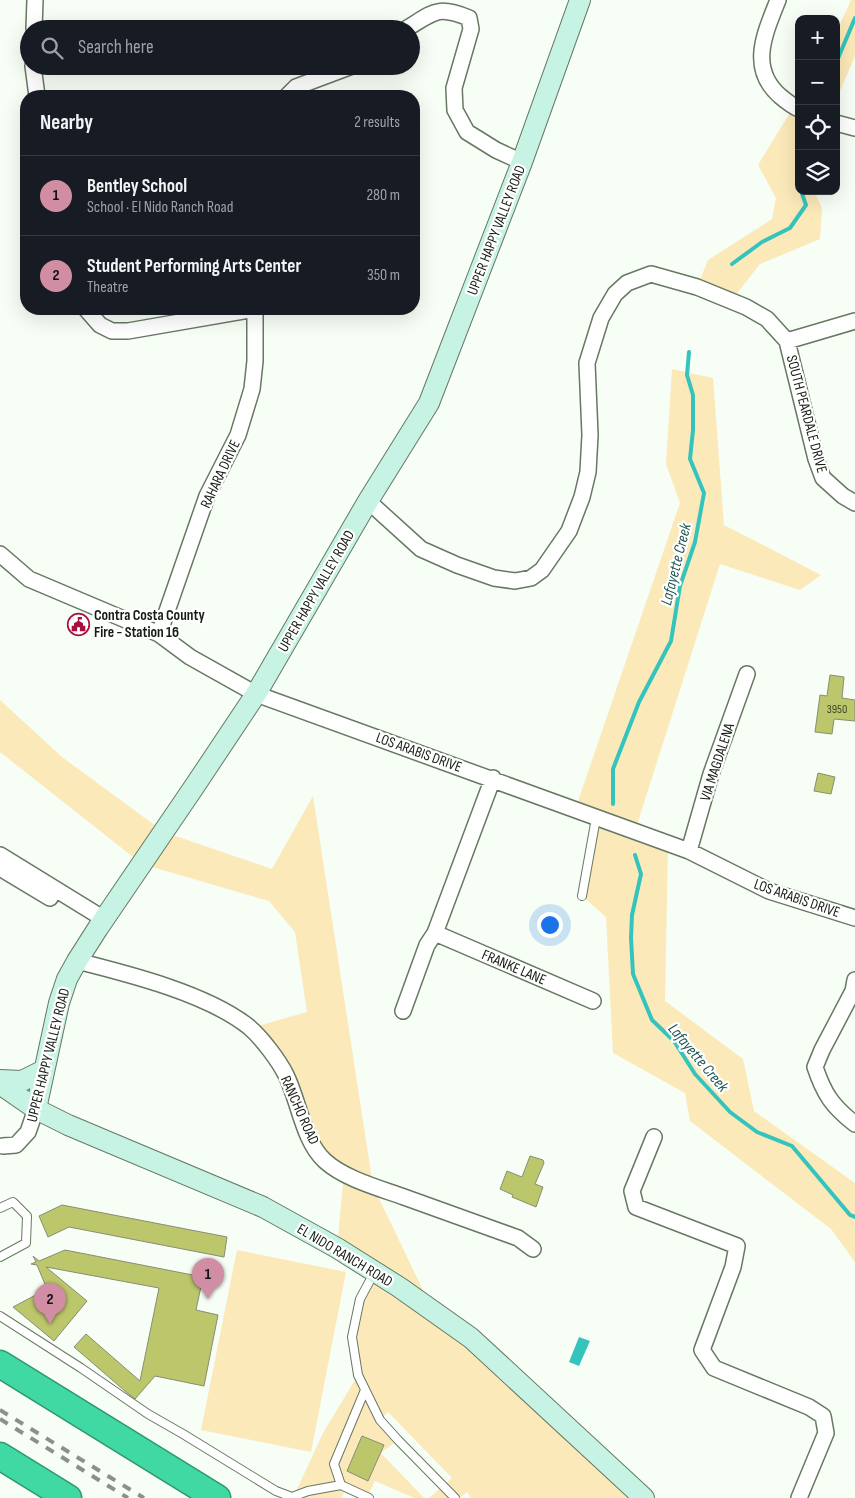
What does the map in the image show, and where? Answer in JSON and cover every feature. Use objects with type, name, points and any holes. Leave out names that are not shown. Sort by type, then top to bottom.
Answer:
[{"type":"highway","points":[[0,1364],[217,1498]]},
{"type":"highway","points":[[0,1456],[68,1498]]},
{"type":"highway","points":[[0,1471],[41,1481]]},
{"type":"street","points":[[34,20],[35,0]]},
{"type":"street","name":"UPPER HAPPY VALLEY ROAD","points":[[1,1145],[16,1145],[28,1132],[36,1109],[59,1003],[67,979],[77,961],[256,694],[368,501],[429,403],[522,162],[580,0]]},
{"type":"street","points":[[778,0],[766,33],[760,58],[765,76],[773,90],[795,108]]},
{"type":"street","points":[[420,21],[438,11],[452,11],[469,18],[471,29],[454,88],[455,110],[467,132],[496,150],[522,162]]},
{"type":"street","points":[[34,75],[35,90]]},
{"type":"street","points":[[293,90],[296,87],[328,75]]},
{"type":"street","points":[[840,124],[855,128]]},
{"type":"street","name":"SOUTH PEARDALE DRIVE","points":[[368,501],[421,549],[457,565],[494,578],[514,581],[531,578],[542,570],[569,531],[582,498],[588,472],[590,435],[587,363],[600,318],[615,294],[627,283],[651,274],[697,287],[746,307],[767,319],[787,341],[816,459],[823,478],[843,496],[855,503]]},
{"type":"street","points":[[91,315],[100,325],[112,331],[128,331],[220,315]]},
{"type":"street","name":"RAHARA DRIVE","points":[[159,634],[207,496],[238,435],[252,389],[255,361],[255,315]]},
{"type":"street","points":[[787,341],[855,321]]},
{"type":"street","name":"LOS ARABIS DRIVE","points":[[0,554],[29,580],[159,634],[190,657],[256,694],[689,851],[769,891],[855,918]]},
{"type":"street","name":"VIA MAGDALENA","points":[[689,851],[711,774],[747,674]]},
{"type":"street","points":[[403,1011],[426,945],[435,933],[492,778]]},
{"type":"street","points":[[0,855],[101,924]]},
{"type":"street","points":[[0,868],[101,924]]},
{"type":"street","name":"FRANKE LANE","points":[[435,933],[593,1001]]},
{"type":"street","name":"RANCHO ROAD","points":[[77,961],[122,972],[181,993],[223,1010],[250,1028],[268,1049],[286,1075],[313,1144],[325,1161],[363,1182],[518,1238],[533,1249]]},
{"type":"street","points":[[855,980],[853,991],[815,1067],[822,1088],[838,1111],[855,1124]]},
{"type":"street","points":[[0,1080],[22,1081],[44,1070]]},
{"type":"street","name":"EL NIDO RANCH ROAD","points":[[0,1084],[36,1109],[68,1125],[262,1207],[337,1248],[399,1287],[471,1338],[644,1498]]},
{"type":"street","points":[[654,1137],[632,1191],[636,1207],[737,1246],[733,1267],[702,1350],[714,1368],[809,1407],[823,1416],[826,1433],[799,1498]]},
{"type":"lane","points":[[582,896],[596,818]]},
{"type":"lane","points":[[0,1208],[13,1202],[27,1216],[26,1243],[0,1257]]},
{"type":"lane","points":[[374,1272],[360,1299],[352,1337],[358,1375],[380,1420],[455,1498]]},
{"type":"lane","points":[[0,1316],[82,1368],[148,1414],[276,1491],[292,1497],[308,1491],[341,1485],[369,1498]]},
{"type":"lane","points":[[341,1485],[334,1464],[365,1390]]},
{"type":"shaded area","points":[[851,0],[855,0],[855,56],[840,91],[840,60],[840,24]]},
{"type":"shaded area","points":[[795,105],[795,195],[816,195],[822,208],[820,239],[760,264],[731,301],[697,287],[708,260],[772,219],[776,198],[758,165]]},
{"type":"shaded area","points":[[672,369],[713,378],[724,525],[821,575],[800,590],[720,564],[635,831],[668,843],[665,1001],[743,1059],[754,1111],[855,1183],[855,1262],[831,1229],[690,1121],[685,1093],[613,1053],[606,917],[582,896],[596,818],[575,810],[680,503],[666,464]]},
{"type":"shaded area","points":[[0,700],[62,757],[164,832],[272,869],[313,796],[373,1186],[433,1311],[644,1498],[471,1498],[467,1492],[459,1498],[429,1498],[452,1478],[388,1412],[380,1420],[398,1440],[381,1453],[424,1498],[414,1498],[375,1481],[367,1497],[347,1487],[341,1498],[293,1498],[323,1433],[358,1375],[352,1337],[360,1299],[374,1272],[337,1248],[344,1173],[325,1161],[286,1075],[250,1028],[307,1012],[295,932],[269,901],[142,864],[0,752]],"holes":[[[362,1436],[384,1445],[368,1480],[347,1471]]]},
{"type":"shaded area","points":[[237,1250],[346,1272],[311,1452],[201,1430]]},
{"type":"water","points":[[579,1337],[590,1341],[579,1366],[569,1362]]},
{"type":"building","points":[[830,675],[844,677],[842,698],[855,700],[855,721],[834,719],[832,734],[815,732],[820,695],[827,696]]},
{"type":"building","points":[[818,773],[835,777],[831,794],[814,791]]},
{"type":"building","points":[[530,1156],[543,1160],[544,1163],[535,1184],[543,1187],[536,1207],[512,1197],[513,1195],[500,1189],[507,1171],[522,1177]]},
{"type":"building","points":[[62,1205],[227,1237],[224,1257],[69,1227],[48,1237],[39,1216]]},
{"type":"building","points":[[65,1250],[203,1277],[196,1310],[218,1315],[204,1386],[155,1376],[135,1399],[74,1347],[86,1334],[140,1381],[159,1288],[46,1267],[87,1301],[54,1341],[13,1307],[47,1289],[37,1265],[31,1264],[36,1262],[33,1256],[39,1261]]},
{"type":"building","points":[[362,1436],[384,1445],[368,1481],[347,1471]]},
{"type":"waterway","name":"Lafayette Creek","points":[[837,60],[855,18]]},
{"type":"waterway","name":"Lafayette Creek","points":[[732,264],[762,242],[790,228],[806,205],[802,195]]},
{"type":"waterway","name":"Lafayette Creek","points":[[613,804],[613,769],[639,702],[671,641],[680,586],[695,542],[704,493],[690,459],[693,430],[693,395],[687,375],[689,352]]},
{"type":"waterway","name":"Lafayette Creek","points":[[635,855],[641,874],[632,915],[633,974],[652,1020],[674,1041],[695,1074],[730,1112],[757,1132],[792,1146],[850,1215],[855,1217]]},
{"type":"railway","points":[[0,1410],[144,1498]]},
{"type":"railway","points":[[0,1419],[128,1498]]},
{"type":"place","name":"Contra Costa County Fire - Station 16","points":[[78,624]]},
{"type":"place","name":"Bentley School","points":[[208,1299]]},
{"type":"place","name":"Student Performing Arts Center","points":[[50,1324]]}]
